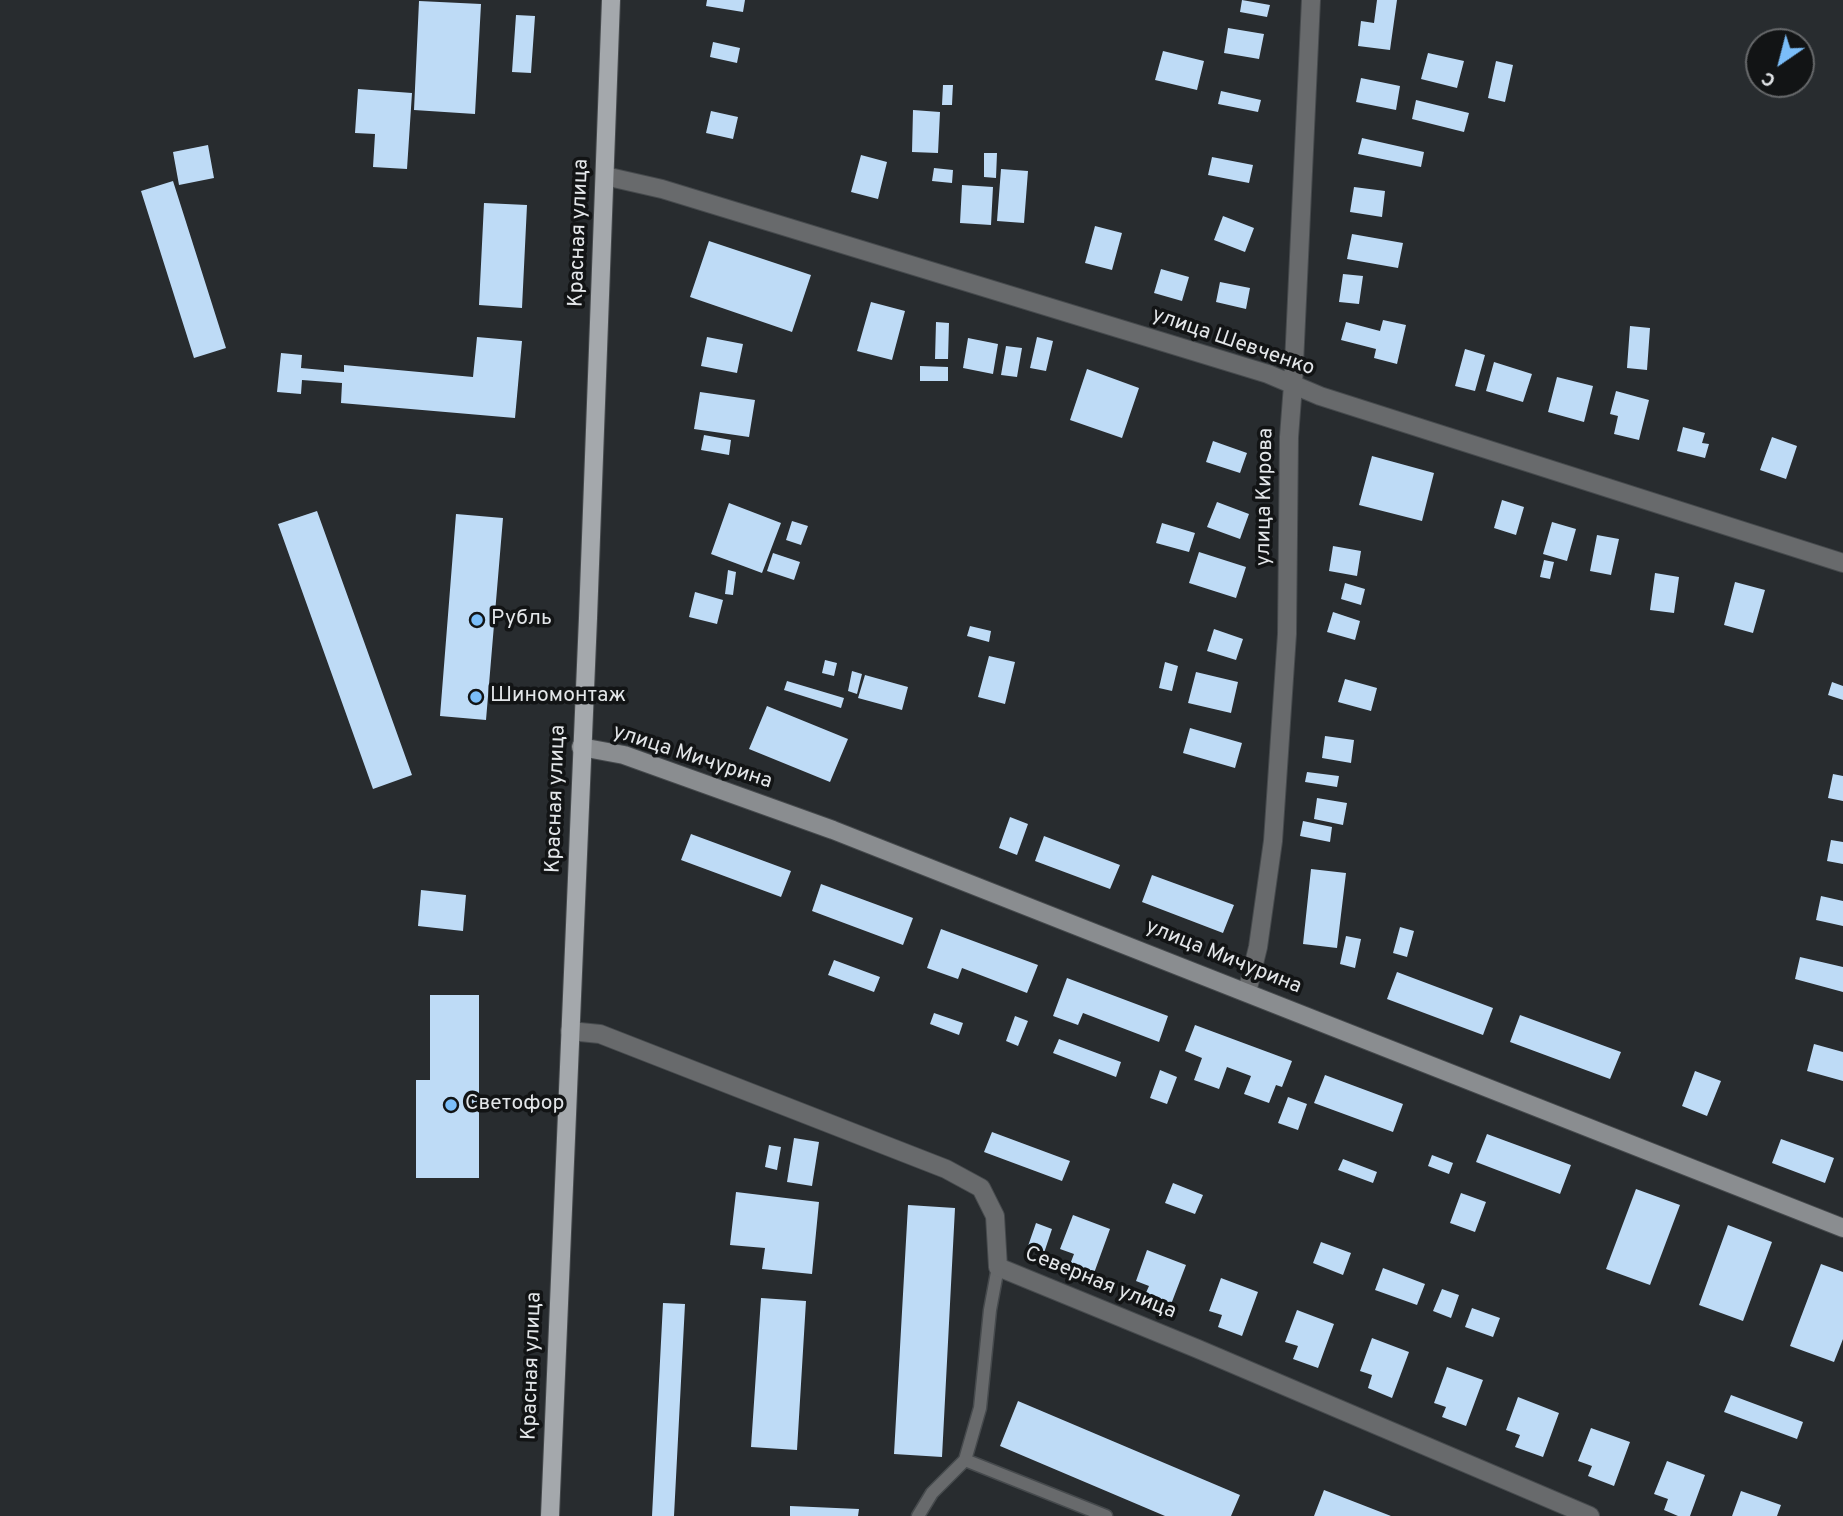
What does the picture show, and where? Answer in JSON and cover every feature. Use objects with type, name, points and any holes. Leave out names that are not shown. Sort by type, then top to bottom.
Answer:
[{"type":"main road","name":"Красная улица","points":[[550,1516],[611,0]]},
{"type":"street","name":"улица Кирова","points":[[1247,992],[1258,947],[1273,841],[1287,634],[1289,437],[1311,0]]},
{"type":"street","name":"улица Шевченко","points":[[605,176],[676,193],[1269,374],[1320,397],[1843,563]]},
{"type":"street","name":"улица Мичурина","points":[[581,747],[624,755],[833,830],[1843,1228]]},
{"type":"street","name":"Северная улица","points":[[570,1031],[600,1034],[946,1169],[981,1188],[995,1216],[998,1267],[1590,1516]]},
{"type":"lane","points":[[918,1516],[932,1493],[965,1460],[980,1408],[990,1310],[998,1267]]},
{"type":"lane","points":[[965,1460],[1106,1516]]},
{"type":"building","points":[[707,0],[745,0],[743,12],[706,6]]},
{"type":"building","points":[[1242,0],[1270,5],[1267,17],[1240,12]]},
{"type":"building","points":[[1377,0],[1397,0],[1390,50],[1358,46],[1361,21],[1374,23]]},
{"type":"building","points":[[419,1],[481,4],[475,114],[414,110]]},
{"type":"building","points":[[516,15],[535,16],[531,73],[512,72]]},
{"type":"building","points":[[1228,28],[1264,34],[1259,59],[1224,53]]},
{"type":"building","points":[[713,42],[740,48],[737,63],[710,57]]},
{"type":"building","points":[[1163,51],[1204,61],[1197,90],[1155,80]]},
{"type":"building","points":[[1428,53],[1464,61],[1457,88],[1421,79]]},
{"type":"building","points":[[1496,61],[1513,65],[1505,102],[1488,98]]},
{"type":"building","points":[[1361,78],[1400,86],[1396,110],[1356,102]]},
{"type":"building","points":[[943,85],[953,85],[952,105],[942,105]]},
{"type":"building","points":[[358,89],[412,93],[407,169],[373,167],[375,134],[355,133]]},
{"type":"building","points":[[1221,91],[1261,100],[1258,112],[1218,104]]},
{"type":"building","points":[[1416,100],[1469,113],[1464,132],[1412,119]]},
{"type":"building","points":[[913,110],[940,112],[938,153],[912,152]]},
{"type":"building","points":[[711,111],[738,117],[733,139],[706,133]]},
{"type":"building","points":[[1362,138],[1424,152],[1421,167],[1358,154]]},
{"type":"building","points":[[208,145],[214,178],[179,185],[173,152]]},
{"type":"building","points":[[984,153],[997,153],[996,178],[984,177]]},
{"type":"building","points":[[861,155],[887,162],[878,199],[851,192]]},
{"type":"building","points":[[1212,157],[1253,165],[1249,183],[1208,175]]},
{"type":"building","points":[[934,168],[953,170],[952,183],[932,181]]},
{"type":"building","points":[[1001,169],[1028,171],[1024,223],[997,221]]},
{"type":"building","points":[[173,181],[226,348],[194,358],[141,191]]},
{"type":"building","points":[[962,185],[993,187],[991,225],[960,223]]},
{"type":"building","points":[[1354,187],[1385,191],[1382,217],[1350,212]]},
{"type":"building","points":[[484,203],[527,205],[522,308],[479,305]]},
{"type":"building","points":[[1223,216],[1254,228],[1245,252],[1214,240]]},
{"type":"building","points":[[1095,226],[1122,233],[1112,270],[1085,263]]},
{"type":"building","points":[[1352,234],[1403,243],[1398,268],[1347,259]]},
{"type":"building","points":[[709,241],[811,275],[792,332],[690,297]]},
{"type":"building","points":[[1161,269],[1189,277],[1182,301],[1154,293]]},
{"type":"building","points":[[1343,274],[1363,276],[1359,304],[1339,302]]},
{"type":"building","points":[[1220,282],[1250,288],[1246,309],[1216,302]]},
{"type":"building","points":[[871,302],[905,311],[892,360],[857,351]]},
{"type":"building","points":[[1383,320],[1406,325],[1397,364],[1374,358],[1376,349],[1341,340],[1346,322],[1380,331]]},
{"type":"building","points":[[936,322],[949,323],[948,359],[935,359]]},
{"type":"building","points":[[1630,326],[1650,328],[1647,370],[1627,368]]},
{"type":"building","points":[[477,337],[522,341],[515,418],[341,403],[342,383],[302,380],[301,394],[277,392],[281,353],[302,355],[301,368],[344,372],[344,365],[473,377]]},
{"type":"building","points":[[707,337],[743,344],[737,373],[701,366]]},
{"type":"building","points":[[1037,337],[1053,341],[1046,371],[1030,368]]},
{"type":"building","points":[[968,338],[998,344],[993,374],[963,368]]},
{"type":"building","points":[[1006,346],[1022,348],[1017,377],[1001,375]]},
{"type":"building","points":[[1465,349],[1485,355],[1475,391],[1455,386]]},
{"type":"building","points":[[1494,362],[1532,374],[1523,402],[1486,391]]},
{"type":"building","points":[[920,366],[948,367],[948,381],[920,381]]},
{"type":"building","points":[[1087,369],[1139,388],[1122,438],[1070,420]]},
{"type":"building","points":[[1557,377],[1593,386],[1584,422],[1548,412]]},
{"type":"building","points":[[1616,391],[1649,400],[1639,440],[1614,434],[1618,416],[1610,414]]},
{"type":"building","points":[[700,392],[755,400],[749,437],[694,429]]},
{"type":"building","points":[[1683,427],[1705,433],[1702,443],[1709,444],[1705,458],[1677,451]]},
{"type":"building","points":[[704,435],[731,440],[729,455],[701,450]]},
{"type":"building","points":[[1772,437],[1797,446],[1786,479],[1760,470]]},
{"type":"building","points":[[1213,441],[1247,453],[1240,473],[1206,462]]},
{"type":"building","points":[[1372,456],[1434,473],[1422,521],[1359,505]]},
{"type":"building","points":[[1502,500],[1524,507],[1516,535],[1494,528]]},
{"type":"building","points":[[1217,502],[1249,514],[1240,539],[1207,527]]},
{"type":"building","points":[[729,503],[781,523],[762,573],[711,554]]},
{"type":"building","points":[[317,511],[412,775],[373,789],[278,524]]},
{"type":"building","points":[[456,514],[503,518],[486,720],[440,716]]},
{"type":"building","points":[[792,521],[808,526],[801,545],[786,540]]},
{"type":"building","points":[[1552,522],[1576,529],[1567,561],[1543,554]]},
{"type":"building","points":[[1162,523],[1195,533],[1189,552],[1156,543]]},
{"type":"building","points":[[1597,535],[1619,539],[1611,575],[1590,571]]},
{"type":"building","points":[[1333,546],[1361,551],[1357,576],[1329,571]]},
{"type":"building","points":[[1199,552],[1246,567],[1236,598],[1189,583]]},
{"type":"building","points":[[773,553],[800,562],[794,580],[767,571]]},
{"type":"building","points":[[1544,560],[1554,562],[1550,579],[1540,577]]},
{"type":"building","points":[[728,570],[736,572],[733,595],[725,594]]},
{"type":"building","points":[[1655,573],[1679,577],[1674,613],[1650,610]]},
{"type":"building","points":[[1735,582],[1765,590],[1753,633],[1724,625]]},
{"type":"building","points":[[1345,583],[1365,589],[1361,605],[1341,599]]},
{"type":"building","points":[[695,592],[723,600],[717,624],[689,617]]},
{"type":"building","points":[[1333,612],[1360,621],[1355,640],[1327,632]]},
{"type":"building","points":[[970,626],[991,631],[989,642],[967,636]]},
{"type":"building","points":[[1214,629],[1243,639],[1236,660],[1207,651]]},
{"type":"building","points":[[989,656],[1015,662],[1005,704],[978,697]]},
{"type":"building","points":[[825,660],[837,663],[834,676],[822,673]]},
{"type":"building","points":[[1165,662],[1178,666],[1172,691],[1159,688]]},
{"type":"building","points":[[852,671],[862,674],[857,694],[848,691]]},
{"type":"building","points":[[1196,672],[1238,682],[1231,713],[1188,703]]},
{"type":"building","points":[[865,675],[908,687],[902,710],[858,698]]},
{"type":"building","points":[[1345,679],[1377,688],[1371,711],[1338,702]]},
{"type":"building","points":[[787,681],[844,698],[841,708],[784,690]]},
{"type":"building","points":[[1832,682],[1843,686],[1843,700],[1828,695]]},
{"type":"building","points":[[767,706],[848,739],[830,782],[749,749]]},
{"type":"building","points":[[1190,728],[1242,743],[1235,768],[1183,753]]},
{"type":"building","points":[[1325,736],[1354,740],[1351,763],[1322,758]]},
{"type":"building","points":[[1307,772],[1339,776],[1337,787],[1305,782]]},
{"type":"building","points":[[1833,774],[1843,776],[1843,801],[1828,798]]},
{"type":"building","points":[[1317,798],[1347,803],[1343,825],[1314,819]]},
{"type":"building","points":[[1010,817],[1028,824],[1017,855],[999,848]]},
{"type":"building","points":[[1303,821],[1332,827],[1330,842],[1300,836]]},
{"type":"building","points":[[691,834],[791,871],[781,897],[681,860]]},
{"type":"building","points":[[1044,836],[1120,865],[1110,889],[1035,861]]},
{"type":"building","points":[[1831,840],[1843,842],[1843,864],[1827,861]]},
{"type":"building","points":[[1311,869],[1346,873],[1337,948],[1303,944]]},
{"type":"building","points":[[1152,875],[1234,905],[1223,933],[1142,902]]},
{"type":"building","points":[[821,884],[913,918],[903,945],[812,911]]},
{"type":"building","points":[[421,890],[466,895],[463,931],[418,926]]},
{"type":"building","points":[[1821,896],[1843,901],[1843,926],[1816,920]]},
{"type":"building","points":[[1400,927],[1414,931],[1407,957],[1393,953]]},
{"type":"building","points":[[941,929],[1038,965],[1027,993],[962,968],[958,979],[927,968]]},
{"type":"building","points":[[1346,936],[1361,939],[1355,968],[1340,964]]},
{"type":"building","points":[[1800,957],[1843,967],[1843,992],[1795,979]]},
{"type":"building","points":[[834,960],[880,977],[874,992],[828,975]]},
{"type":"building","points":[[1397,972],[1493,1008],[1483,1035],[1387,999]]},
{"type":"building","points":[[1067,978],[1168,1016],[1159,1042],[1083,1013],[1078,1025],[1053,1016]]},
{"type":"building","points":[[430,995],[479,995],[479,1178],[416,1178],[416,1080],[430,1080]]},
{"type":"building","points":[[934,1013],[963,1023],[959,1035],[930,1024]]},
{"type":"building","points":[[1520,1015],[1621,1052],[1610,1079],[1510,1042]]},
{"type":"building","points":[[1015,1016],[1028,1021],[1018,1046],[1006,1041]]},
{"type":"building","points":[[1195,1025],[1292,1061],[1282,1087],[1276,1085],[1269,1103],[1244,1094],[1251,1076],[1227,1067],[1219,1089],[1194,1080],[1202,1058],[1185,1051]]},
{"type":"building","points":[[1059,1039],[1121,1062],[1116,1077],[1053,1053]]},
{"type":"building","points":[[1814,1044],[1843,1052],[1843,1081],[1807,1071]]},
{"type":"building","points":[[1160,1070],[1177,1077],[1167,1104],[1150,1098]]},
{"type":"building","points":[[1695,1071],[1721,1081],[1707,1116],[1682,1106]]},
{"type":"building","points":[[1325,1075],[1403,1104],[1393,1132],[1314,1103]]},
{"type":"building","points":[[1288,1097],[1307,1104],[1298,1130],[1278,1123]]},
{"type":"building","points":[[992,1132],[1070,1161],[1062,1181],[984,1152]]},
{"type":"building","points":[[1487,1134],[1571,1165],[1560,1194],[1476,1162]]},
{"type":"building","points":[[794,1138],[819,1142],[812,1186],[787,1182]]},
{"type":"building","points":[[1781,1139],[1834,1158],[1825,1183],[1772,1163]]},
{"type":"building","points":[[769,1145],[781,1147],[777,1170],[765,1167]]},
{"type":"building","points":[[1432,1155],[1453,1163],[1449,1174],[1428,1166]]},
{"type":"building","points":[[1343,1159],[1377,1172],[1373,1183],[1338,1170]]},
{"type":"building","points":[[1173,1183],[1203,1195],[1195,1214],[1165,1203]]},
{"type":"building","points":[[1636,1189],[1680,1205],[1650,1285],[1606,1269]]},
{"type":"building","points":[[736,1192],[819,1202],[812,1274],[762,1269],[765,1248],[730,1245]]},
{"type":"building","points":[[1461,1193],[1486,1202],[1475,1232],[1450,1223]]},
{"type":"building","points":[[908,1205],[955,1208],[942,1457],[894,1454]]},
{"type":"building","points":[[1073,1215],[1110,1229],[1093,1276],[1069,1267],[1074,1254],[1060,1249]]},
{"type":"building","points":[[1036,1223],[1052,1229],[1044,1253],[1028,1246]]},
{"type":"building","points":[[1728,1225],[1772,1242],[1743,1321],[1699,1305]]},
{"type":"building","points":[[1321,1242],[1351,1253],[1343,1275],[1313,1263]]},
{"type":"building","points":[[1147,1250],[1186,1265],[1170,1307],[1144,1297],[1149,1286],[1136,1281]]},
{"type":"building","points":[[1821,1264],[1843,1272],[1843,1339],[1834,1362],[1790,1346]]},
{"type":"building","points":[[1383,1268],[1425,1284],[1417,1305],[1375,1290]]},
{"type":"building","points":[[1221,1278],[1258,1292],[1242,1336],[1218,1327],[1222,1315],[1209,1311]]},
{"type":"building","points":[[1442,1289],[1459,1295],[1451,1318],[1433,1311]]},
{"type":"building","points":[[761,1298],[806,1301],[797,1450],[751,1447]]},
{"type":"building","points":[[663,1303],[685,1304],[674,1516],[652,1516]]},
{"type":"building","points":[[1472,1308],[1500,1318],[1493,1337],[1465,1327]]},
{"type":"building","points":[[1297,1310],[1334,1324],[1318,1368],[1293,1359],[1298,1346],[1285,1342]]},
{"type":"building","points":[[1372,1338],[1409,1352],[1392,1398],[1368,1388],[1372,1375],[1360,1371]]},
{"type":"building","points":[[1447,1367],[1483,1380],[1466,1426],[1442,1417],[1446,1407],[1434,1403]]},
{"type":"building","points":[[1731,1395],[1803,1422],[1797,1439],[1724,1412]]},
{"type":"building","points":[[1518,1397],[1559,1413],[1543,1457],[1515,1447],[1520,1435],[1506,1430]]},
{"type":"building","points":[[1018,1401],[1240,1495],[1231,1516],[1165,1516],[1000,1446]]},
{"type":"building","points":[[1591,1428],[1630,1442],[1614,1486],[1588,1476],[1592,1466],[1578,1461]]},
{"type":"building","points":[[1667,1461],[1705,1475],[1690,1516],[1678,1516],[1664,1510],[1668,1499],[1654,1494]]},
{"type":"building","points":[[1324,1490],[1391,1516],[1314,1516]]},
{"type":"building","points":[[1741,1491],[1781,1505],[1777,1516],[1732,1516]]},
{"type":"building","points":[[790,1506],[859,1509],[858,1516],[790,1516]]},
{"type":"place","name":"Рубль","points":[[477,620]]},
{"type":"place","name":"Шиномонтаж","points":[[476,697]]},
{"type":"place","name":"Светофор","points":[[451,1105]]}]
